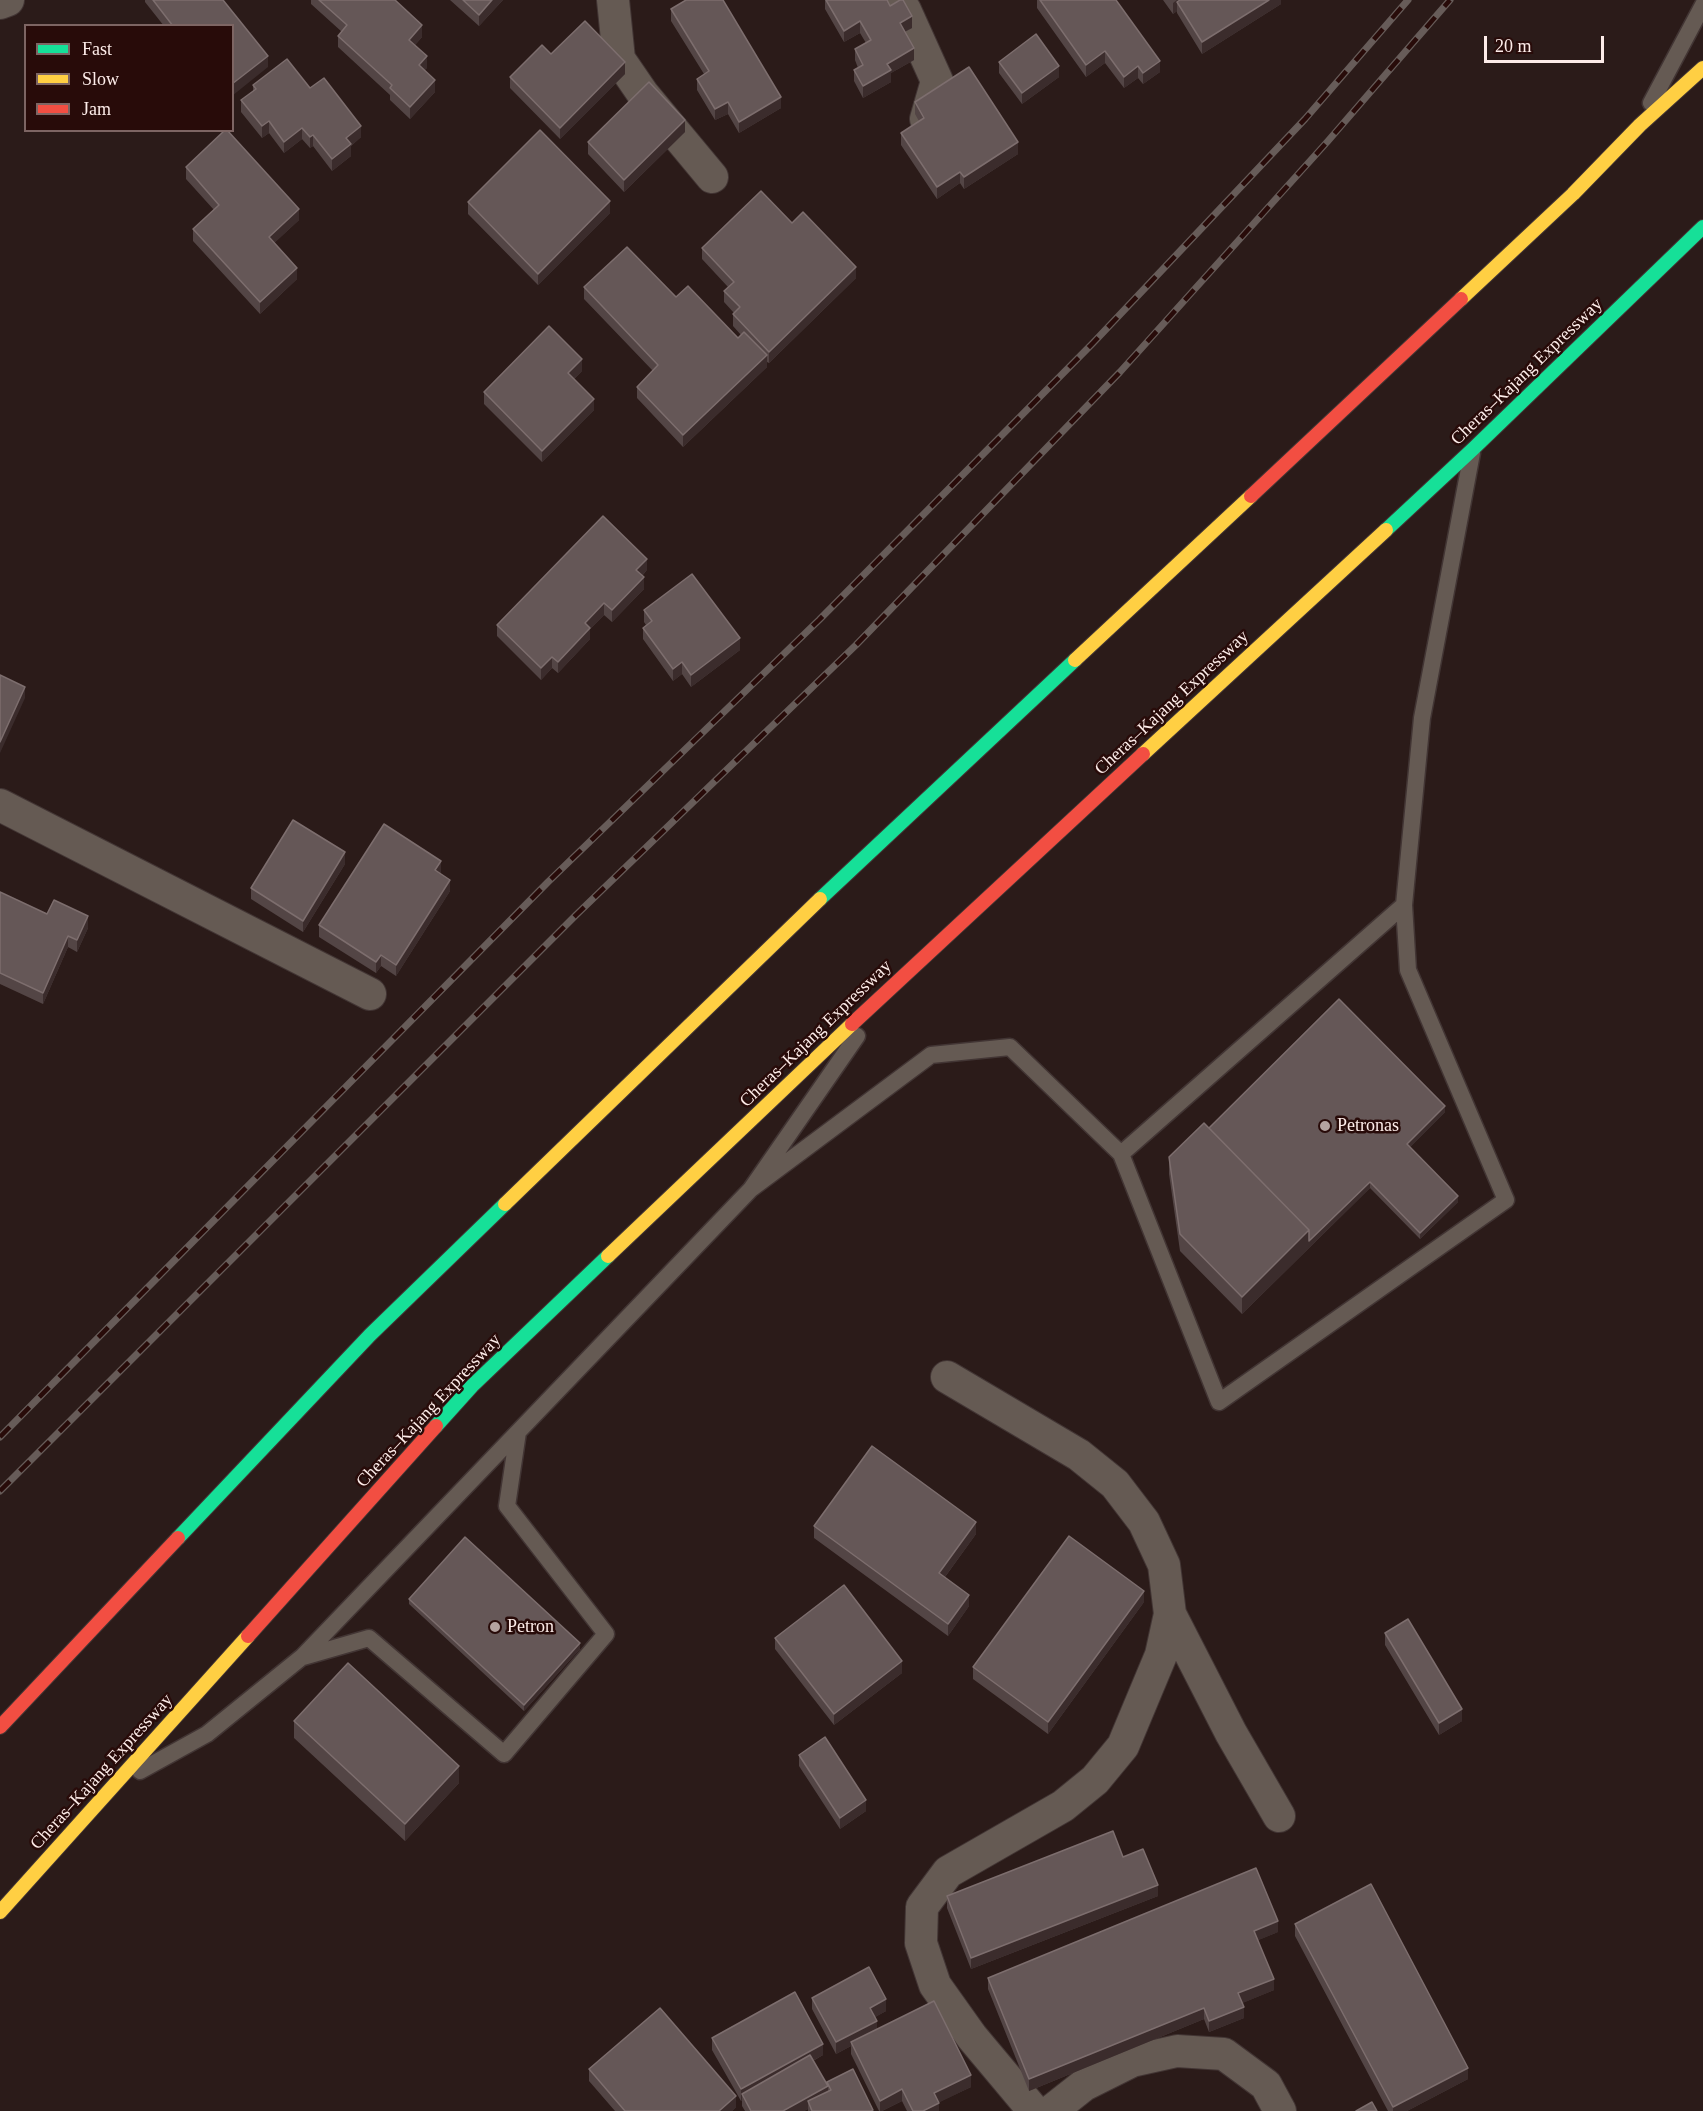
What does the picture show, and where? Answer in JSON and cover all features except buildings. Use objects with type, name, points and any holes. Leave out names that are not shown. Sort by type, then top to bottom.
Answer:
[{"type":"highway","points":[[0,1727],[378,1327],[751,964],[1573,194],[1640,125],[1703,68]]},
{"type":"highway","name":"Cheras–Kajang Expressway","points":[[0,1912],[472,1386],[892,986],[1473,449],[1703,227]]},
{"type":"street","points":[[0,3],[8,0]]},
{"type":"street","points":[[613,0],[619,59],[643,94],[712,177]]},
{"type":"street","points":[[897,0],[905,10],[937,81],[926,119]]},
{"type":"street","points":[[0,805],[370,994]]},
{"type":"street","points":[[947,1377],[1079,1455],[1115,1484],[1144,1522],[1164,1565],[1170,1614],[1161,1655],[1123,1746],[1095,1780],[1063,1806],[948,1872],[922,1906],[921,1943],[935,1985],[972,2037],[1034,2111]]},
{"type":"street","points":[[1170,1614],[1231,1733],[1279,1816]]},
{"type":"street","points":[[1051,2111],[1084,2085],[1132,2061],[1177,2051],[1224,2054],[1266,2085],[1280,2111]]},
{"type":"lane","points":[[1640,125],[1703,5]]},
{"type":"lane","points":[[117,1783],[207,1734],[302,1657],[752,1189],[931,1054],[1010,1047],[1121,1154],[1219,1402],[1506,1200],[1408,970],[1404,904],[1422,718],[1473,449]]},
{"type":"lane","points":[[1121,1154],[1404,904]]},
{"type":"lane","points":[[752,1189],[892,986]]},
{"type":"lane","points":[[302,1657],[369,1638],[504,1754],[606,1634],[507,1506],[518,1432]]},
{"type":"railway","points":[[0,1437],[548,882],[819,620],[1093,343],[1305,119],[1408,0]]},
{"type":"railway","points":[[0,1491],[576,915],[856,645],[1120,372],[1328,141],[1450,0]]},
{"type":"traffic: fast","points":[[1386,530],[1703,227]]},
{"type":"traffic: fast","points":[[820,899],[1075,660]]},
{"type":"traffic: fast","points":[[178,1538],[370,1335],[505,1204]]},
{"type":"traffic: fast","points":[[436,1426],[472,1386],[608,1256]]},
{"type":"traffic: slow","points":[[1461,299],[1573,194],[1640,125],[1703,68]]},
{"type":"traffic: slow","points":[[1075,660],[1251,496]]},
{"type":"traffic: slow","points":[[1143,754],[1386,530]]},
{"type":"traffic: slow","points":[[505,1204],[820,899]]},
{"type":"traffic: slow","points":[[608,1256],[852,1024]]},
{"type":"traffic: slow","points":[[0,1912],[248,1636]]},
{"type":"traffic: jam","points":[[1251,496],[1461,299]]},
{"type":"traffic: jam","points":[[852,1024],[1143,754]]},
{"type":"traffic: jam","points":[[248,1636],[436,1426]]},
{"type":"traffic: jam","points":[[0,1727],[178,1538]]},
{"type":"place","name":"Petronas","points":[[1325,1126]]},
{"type":"place","name":"Petron","points":[[495,1627]]}]
